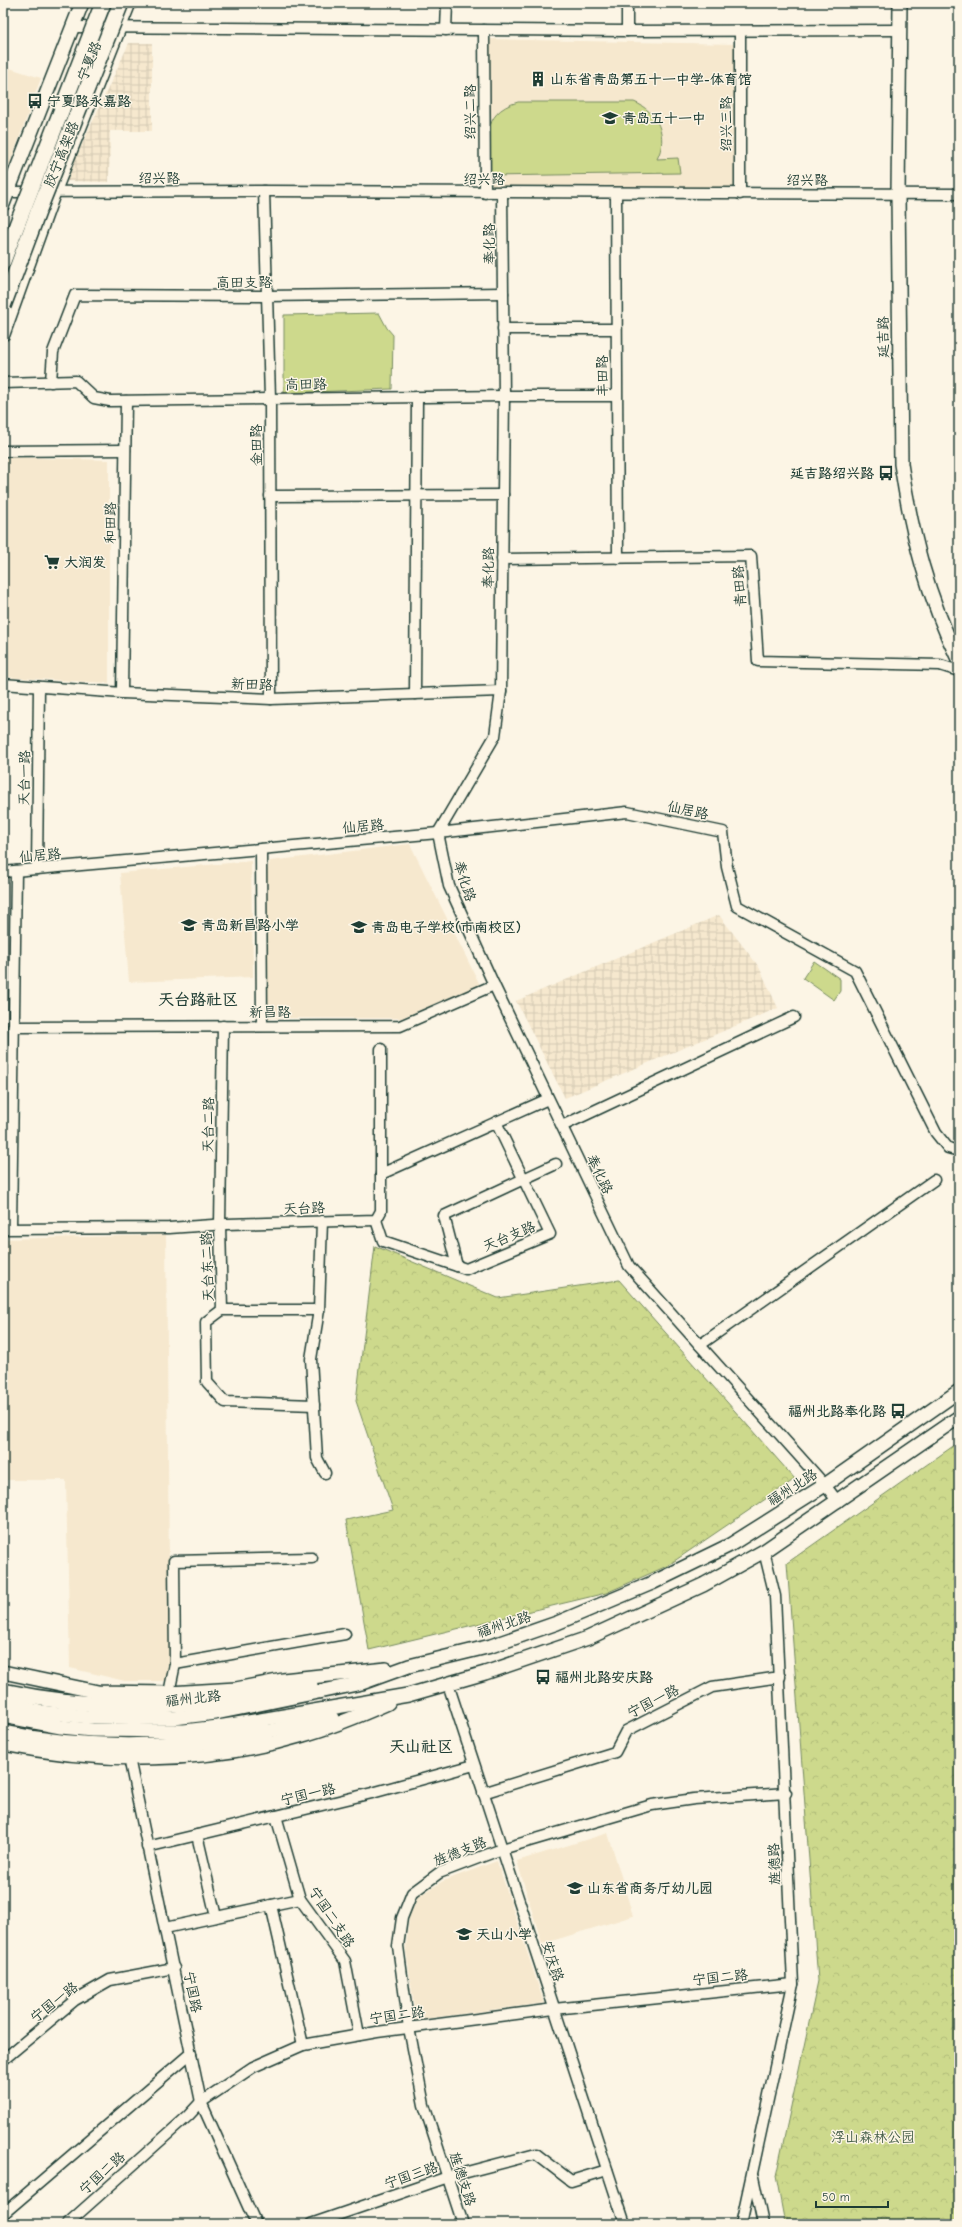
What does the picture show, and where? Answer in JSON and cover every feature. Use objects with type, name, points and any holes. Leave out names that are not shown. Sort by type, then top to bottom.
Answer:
[{"type":"highway","name":"胶宁高架路","points":[[3,261],[103,3]]},
{"type":"highway","name":"胶宁高架路","points":[[3,306],[38,212],[121,3]]},
{"type":"highway","points":[[3,1691],[77,1704],[144,1706],[193,1705],[257,1695]]},
{"type":"highway","points":[[3,1733],[75,1744],[115,1746],[188,1744],[265,1732]]},
{"type":"main road","name":"宁夏路","points":[[5,198],[82,3]]},
{"type":"main road","name":"宁夏路","points":[[3,334],[54,192],[129,3]]},
{"type":"main road","name":"延吉路","points":[[900,3],[898,194],[901,464],[908,508],[930,594],[959,661]]},
{"type":"main road","name":"福州北路","points":[[3,1703],[65,1716],[174,1718],[216,1713],[295,1698],[362,1683],[409,1666],[491,1646],[557,1623],[652,1583],[730,1545],[826,1485],[959,1391]]},
{"type":"main road","points":[[3,1716],[38,1723],[92,1730],[184,1731],[218,1727],[408,1695],[538,1656],[588,1638],[664,1605],[764,1552],[959,1417]]},
{"type":"main road","points":[[3,1672],[98,1692],[169,1693],[236,1689],[283,1680],[409,1666]]},
{"type":"main road","points":[[257,1695],[365,1672]]},
{"type":"main road","points":[[3,1744],[38,1751],[92,1757],[129,1758],[178,1756],[232,1750],[282,1741],[304,1735],[408,1695]]},
{"type":"main road","points":[[265,1732],[367,1712]]},
{"type":"street","points":[[446,30],[447,3]]},
{"type":"street","points":[[627,3],[627,31]]},
{"type":"street","points":[[73,27],[627,31],[900,30]]},
{"type":"street","name":"绍兴二路","points":[[484,30],[485,193]]},
{"type":"street","name":"绍兴三路","points":[[740,31],[740,194]]},
{"type":"street","name":"绍兴路","points":[[5,198],[54,192],[264,191],[959,194]]},
{"type":"street","name":"金田路","points":[[264,191],[270,398],[271,699]]},
{"type":"street","name":"奉化路","points":[[502,193],[504,396],[501,691],[495,736],[438,833],[449,886],[494,986],[629,1266],[826,1485],[838,1502]]},
{"type":"street","name":"丰田路","points":[[616,193],[618,558]]},
{"type":"street","name":"高田支路","points":[[51,382],[53,352],[75,295],[267,296],[503,293]]},
{"type":"street","points":[[503,329],[616,329]]},
{"type":"street","name":"高田路","points":[[3,383],[76,381],[94,398],[110,401],[270,398],[616,396]]},
{"type":"street","points":[[415,694],[415,496],[417,397]]},
{"type":"street","name":"和田路","points":[[122,694],[126,400]]},
{"type":"street","points":[[3,451],[125,450]]},
{"type":"street","points":[[270,496],[503,495]]},
{"type":"street","name":"青田路","points":[[502,559],[751,556],[758,661],[940,665],[959,671]]},
{"type":"street","name":"新田路","points":[[3,684],[122,694],[271,699],[501,691]]},
{"type":"street","name":"天台一路","points":[[37,869],[39,687]]},
{"type":"street","name":"仙居路","points":[[3,872],[438,833],[627,812],[723,832],[727,867],[737,906],[855,971],[936,1133],[948,1148],[959,1151]]},
{"type":"street","points":[[261,849],[262,1026]]},
{"type":"street","points":[[7,1228],[8,1072],[13,1027],[16,871]]},
{"type":"street","name":"新昌路","points":[[13,1027],[400,1026],[494,986]]},
{"type":"street","points":[[562,1126],[794,1017]]},
{"type":"street","name":"天台二路","points":[[220,1224],[223,1026]]},
{"type":"street","points":[[376,1220],[381,1211],[381,1049]]},
{"type":"street","points":[[381,1174],[548,1099]]},
{"type":"street","name":"天台支路","points":[[376,1220],[383,1241],[466,1269],[550,1234],[496,1122]]},
{"type":"street","points":[[457,1266],[444,1216],[556,1164]]},
{"type":"street","points":[[700,1345],[934,1180]]},
{"type":"street","name":"天台路","points":[[7,1228],[169,1228],[220,1224],[376,1220]]},
{"type":"street","points":[[322,1221],[319,1310],[311,1360],[317,1458],[325,1473]]},
{"type":"street","name":"天台东二路","points":[[220,1224],[222,1310]]},
{"type":"street","points":[[314,1405],[225,1402],[207,1382],[206,1322],[222,1310],[319,1310]]},
{"type":"street","name":"旌德路","points":[[741,2224],[793,1984],[786,1793],[775,1596],[764,1552]]},
{"type":"street","points":[[169,1693],[175,1664],[174,1561],[312,1558]]},
{"type":"street","points":[[175,1664],[345,1634]]},
{"type":"street","name":"宁国一路","points":[[483,1793],[615,1752],[626,1731],[712,1687],[780,1677]]},
{"type":"street","name":"安庆路","points":[[448,1684],[625,2224]]},
{"type":"street","name":"宁国路","points":[[129,1758],[201,2102],[256,2224]]},
{"type":"street","name":"宁国一路","points":[[147,1847],[372,1793],[474,1765]]},
{"type":"street","name":"旌德支路","points":[[463,2224],[424,2105],[409,2028],[398,1946],[402,1918],[412,1893],[439,1873],[502,1850],[652,1805],[694,1799],[786,1793]]},
{"type":"street","name":"宁国二支路","points":[[276,1816],[300,1899],[345,1961],[359,2035]]},
{"type":"street","points":[[197,1835],[216,1917]]},
{"type":"street","points":[[165,1928],[300,1899]]},
{"type":"street","points":[[271,1905],[303,2045]]},
{"type":"street","name":"宁国一路","points":[[3,2060],[75,2000],[110,1980],[174,1968]]},
{"type":"street","name":"宁国二路","points":[[67,2224],[188,2116],[201,2102],[253,2067],[303,2045],[359,2035],[554,2009],[793,1984]]},
{"type":"street","points":[[3,2214],[191,2053]]},
{"type":"street","name":"宁国三路","points":[[311,2224],[448,2177],[536,2154],[571,2181],[607,2170]]},
{"type":"street","name":"旌德路","points":[[752,2173],[763,2224]]},
{"type":"shaded area","name":"青岛五十一中","points":[[484,39],[735,44],[735,193],[485,193]]},
{"type":"shaded area","points":[[129,43],[152,43],[152,131],[110,131],[109,182],[65,181]]},
{"type":"shaded area","points":[[3,66],[41,78],[3,183]]},
{"type":"shaded area","name":"大润发","points":[[3,457],[109,460],[109,683],[3,677]]},
{"type":"shaded area","name":"青岛电子学校(市南校区)","points":[[410,844],[480,985],[401,1018],[268,1018],[267,869],[270,861]]},
{"type":"shaded area","name":"青岛新昌路小学","points":[[251,861],[253,977],[129,982],[120,873]]},
{"type":"shaded area","points":[[719,915],[759,967],[778,1008],[565,1098],[516,1001]]},
{"type":"shaded area","points":[[166,1235],[170,1681],[125,1681],[70,1668],[66,1480],[3,1480],[3,1239]]},
{"type":"shaded area","name":"山东省商务厅幼儿园","points":[[608,1833],[633,1916],[542,1944],[517,1861]]},
{"type":"shaded area","name":"天山小学","points":[[497,1861],[544,2003],[416,2020],[406,1949],[409,1918],[418,1897],[443,1881]]},
{"type":"green space","points":[[518,102],[634,102],[649,111],[659,125],[662,142],[657,159],[678,158],[680,173],[490,176],[488,141],[492,122],[497,114],[506,107]]},
{"type":"green space","points":[[379,313],[387,328],[393,335],[392,389],[284,393],[284,315]]},
{"type":"green space","points":[[814,961],[840,979],[840,991],[834,1000],[803,978]]},
{"type":"green space","points":[[375,1246],[498,1298],[619,1280],[795,1479],[667,1566],[606,1593],[369,1650],[346,1520],[393,1510],[356,1401]]},
{"type":"green space","name":"浮山森林公园","points":[[959,1442],[959,2224],[785,2224],[776,2176],[818,1981],[787,1563]]},
{"type":"place","name":"山东省青岛第五十一中学-体育馆","points":[[538,79]]},
{"type":"place","name":"宁夏路永嘉路","points":[[35,101]]},
{"type":"place","name":"青岛五十一中","points":[[610,118]]},
{"type":"place","name":"延吉路绍兴路","points":[[886,473]]},
{"type":"place","name":"大润发","points":[[52,562]]},
{"type":"place","name":"青岛新昌路小学","points":[[189,925]]},
{"type":"place","name":"青岛电子学校(市南校区)","points":[[359,927]]},
{"type":"place","name":"福州北路奉化路","points":[[898,1411]]},
{"type":"place","name":"福州北路安庆路","points":[[543,1677]]},
{"type":"place","name":"山东省商务厅幼儿园","points":[[575,1888]]},
{"type":"place","name":"天山小学","points":[[464,1934]]},
{"type":"district","name":"天台路社区","points":[[198,999]]},
{"type":"district","name":"天山社区","points":[[421,1746]]}]
